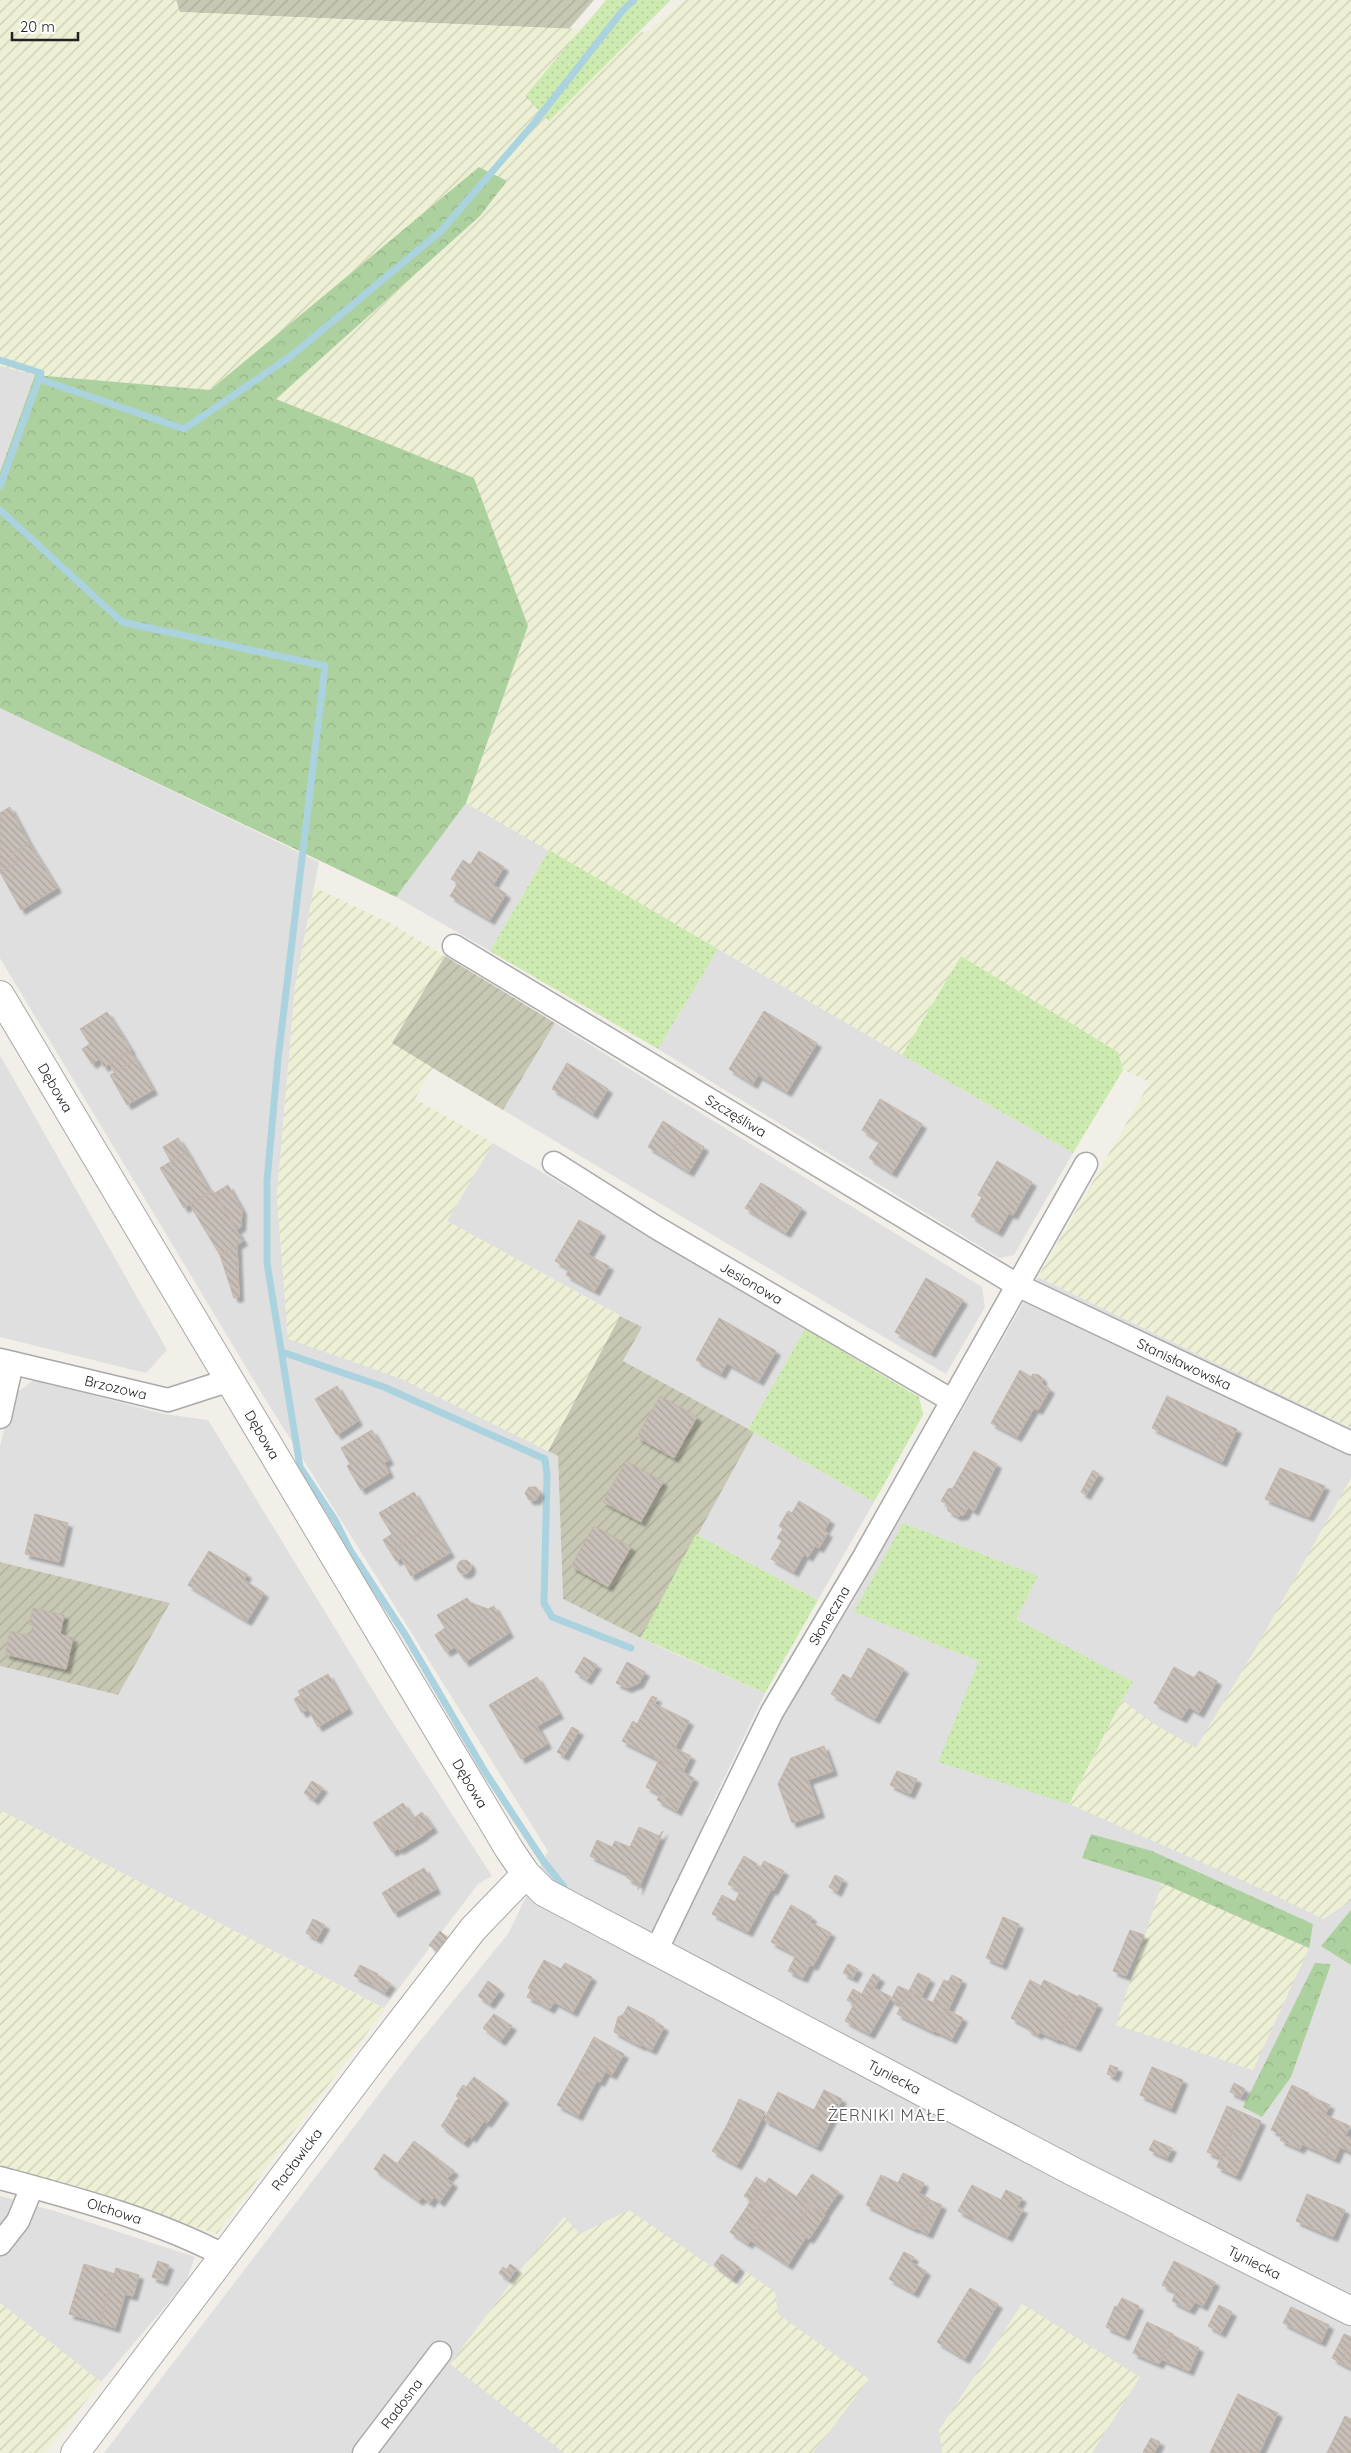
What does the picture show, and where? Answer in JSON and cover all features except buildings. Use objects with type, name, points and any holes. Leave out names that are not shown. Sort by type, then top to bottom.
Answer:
[{"type":"street","name":"Szczęśliwa","points":[[454,946],[1017,1285]]},
{"type":"street","name":"Dębowa","points":[[0,995],[526,1874]]},
{"type":"street","name":"Jesionowa","points":[[554,1163],[666,1232],[951,1400]]},
{"type":"street","name":"Słoneczna","points":[[655,1953],[772,1712],[864,1556],[1086,1164]]},
{"type":"street","name":"Stanisławowska","points":[[1017,1285],[1351,1443]]},
{"type":"street","name":"Brzozowa","points":[[6,1361],[168,1400],[230,1380]]},
{"type":"street","points":[[0,1416],[6,1361]]},
{"type":"street","name":"Tyniecka","points":[[526,1874],[544,1892],[655,1953],[1089,2180],[1351,2310]]},
{"type":"street","name":"Racławicka","points":[[75,2453],[473,1929],[526,1874]]},
{"type":"street","name":"Olchowa","points":[[0,2178],[93,2203],[176,2232],[224,2256]]},
{"type":"street","points":[[0,2244],[18,2221],[32,2187]]},
{"type":"street","name":"Radosna","points":[[364,2453],[440,2353]]},
{"type":"shaded area","points":[[0,0],[176,0],[180,12],[647,32],[685,0],[1351,0],[1351,1428],[1038,1277],[1150,1082],[1123,1070],[1118,1052],[961,956],[902,1055],[466,803],[528,626],[474,478],[276,399],[480,216],[507,181],[479,168],[210,390],[35,375],[0,366]]},
{"type":"shaded area","points":[[176,0],[594,0],[569,29],[179,12]]},
{"type":"shaded area","points":[[0,366],[35,375],[0,472]]},
{"type":"shaded area","points":[[0,708],[319,862],[295,987],[277,1196],[288,1338],[402,1379],[558,1456],[563,1599],[666,1650],[765,1693],[706,1816],[734,1821],[782,1716],[854,1600],[912,1491],[952,1428],[1038,1277],[1351,1428],[1351,2453],[104,2453],[412,2051],[508,1934],[548,1851],[264,1397],[0,958]]},
{"type":"shaded area","points":[[466,803],[549,850],[490,951],[396,897]]},
{"type":"shaded area","points":[[314,887],[392,924],[445,956],[392,1043],[433,1068],[415,1099],[493,1143],[447,1221],[620,1316],[548,1451],[402,1379],[288,1339],[277,1196],[295,987]]},
{"type":"shaded area","points":[[718,949],[1073,1153],[1014,1255],[999,1258],[658,1049]]},
{"type":"shaded area","points":[[445,956],[555,1023],[503,1110],[391,1043]]},
{"type":"shaded area","points":[[555,1023],[982,1287],[985,1307],[946,1374],[503,1110]]},
{"type":"shaded area","points":[[0,1055],[167,1350],[146,1373],[0,1337]]},
{"type":"shaded area","points":[[493,1143],[805,1329],[748,1429],[623,1361],[641,1327],[447,1221]]},
{"type":"shaded area","points":[[620,1316],[642,1327],[623,1361],[754,1432],[641,1638],[563,1599],[558,1456],[548,1451]]},
{"type":"shaded area","points":[[34,1380],[164,1414],[208,1420],[388,1715],[492,1876],[478,1884],[384,2008],[0,1810],[0,1666],[118,1695],[170,1603],[0,1562],[0,1447],[12,1396]]},
{"type":"shaded area","points":[[754,1432],[874,1502],[818,1600],[696,1534]]},
{"type":"shaded area","points":[[1351,1478],[1351,1901],[1323,1919],[1253,1885],[1069,1804],[1122,1700],[1151,1722],[1196,1748],[1256,1648]]},
{"type":"shaded area","points":[[0,1562],[170,1603],[118,1695],[0,1666]]},
{"type":"shaded area","points":[[0,1810],[385,2009],[217,2234],[0,2166]]},
{"type":"shaded area","points":[[1162,1883],[1309,1948],[1253,2070],[1116,2025]]},
{"type":"shaded area","points":[[0,2196],[58,2212],[195,2257],[186,2282],[101,2382],[0,2303]]},
{"type":"shaded area","points":[[629,2210],[740,2286],[745,2271],[775,2292],[778,2314],[869,2379],[813,2453],[564,2453],[450,2364],[528,2260],[564,2217],[580,2234]]},
{"type":"shaded area","points":[[0,2303],[101,2382],[45,2453],[0,2453]]},
{"type":"shaded area","points":[[1022,2304],[1140,2377],[1092,2453],[942,2453],[939,2430]]},
{"type":"green space","points":[[606,0],[671,0],[549,121],[525,96]]},
{"type":"green space","points":[[479,167],[507,181],[480,216],[276,399],[474,478],[528,626],[466,803],[396,897],[0,708],[0,472],[35,375],[210,390]]},
{"type":"green space","points":[[549,850],[718,949],[658,1049],[490,951]]},
{"type":"green space","points":[[961,956],[1118,1052],[1123,1070],[1073,1153],[902,1055]]},
{"type":"green space","points":[[805,1329],[919,1397],[923,1415],[874,1502],[748,1429]]},
{"type":"green space","points":[[903,1523],[1038,1576],[1016,1619],[1133,1682],[1069,1804],[938,1762],[979,1661],[854,1612]]},
{"type":"green space","points":[[696,1534],[818,1600],[765,1693],[641,1638]]},
{"type":"green space","points":[[1091,1834],[1152,1851],[1313,1924],[1309,1948],[1162,1883],[1082,1858]]},
{"type":"green space","points":[[1351,1910],[1351,1965],[1321,1946]]},
{"type":"green space","points":[[1315,1963],[1331,1964],[1291,2077],[1262,2117],[1243,2107]]},
{"type":"waterway","points":[[39,379],[184,429],[291,356],[441,231],[535,122],[623,10],[634,0]]},
{"type":"waterway","points":[[0,360],[41,373],[0,486]]},
{"type":"waterway","points":[[0,510],[122,622],[325,666],[278,1059],[267,1181],[267,1263],[300,1467],[335,1520],[350,1550],[406,1636],[484,1770],[544,1862],[564,1887]]},
{"type":"waterway","points":[[282,1352],[384,1387],[545,1459],[547,1475],[544,1603],[552,1617],[631,1648]]},
{"type":"district","name":"ŻERNIKI MAŁE","points":[[887,2115]]}]
